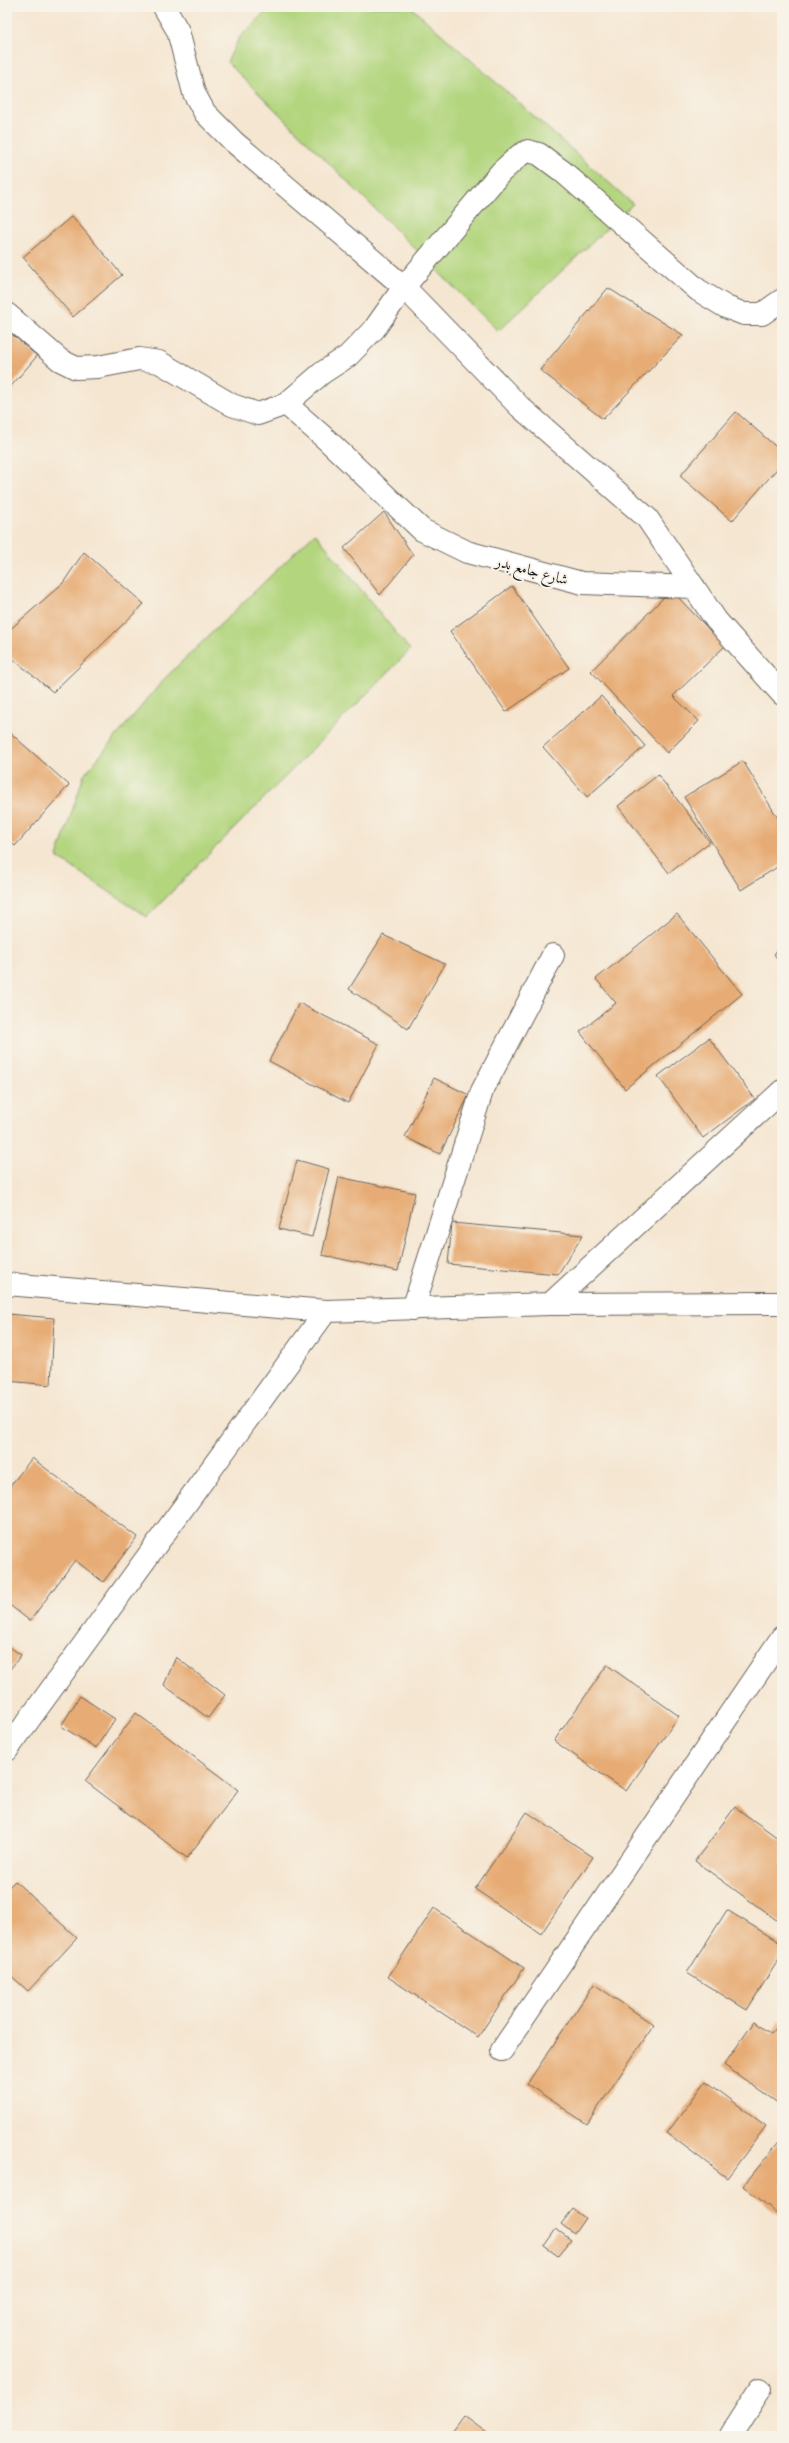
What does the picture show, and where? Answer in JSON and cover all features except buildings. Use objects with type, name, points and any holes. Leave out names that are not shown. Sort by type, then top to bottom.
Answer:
[{"type":"street","points":[[164,7],[178,31],[194,93],[204,113],[234,142],[404,287],[520,407],[647,518],[716,620],[782,694]]},
{"type":"street","points":[[7,314],[60,360],[76,368],[98,367],[139,359],[159,362],[183,374],[232,405],[258,414],[286,404],[322,373],[348,356],[375,328],[404,287],[501,172],[520,155],[528,151],[539,154],[562,171],[698,290],[726,307],[744,314],[762,314],[782,300]]},
{"type":"street","name":"شارع جامع بدر","points":[[286,404],[327,440],[422,530],[467,552],[582,583],[694,587]]},
{"type":"street","points":[[413,1309],[482,1091],[553,955]]},
{"type":"street","points":[[550,1304],[782,1091]]},
{"type":"street","points":[[7,1284],[326,1312],[550,1304],[782,1303]]},
{"type":"street","points":[[7,1750],[326,1312]]},
{"type":"street","points":[[502,2050],[782,1637]]},
{"type":"street","points":[[730,2436],[760,2389]]},
{"type":"green space","points":[[270,7],[411,7],[633,204],[498,331],[227,62],[239,38]]},
{"type":"green space","points":[[315,533],[410,650],[147,917],[57,857],[84,775],[165,678]]}]
